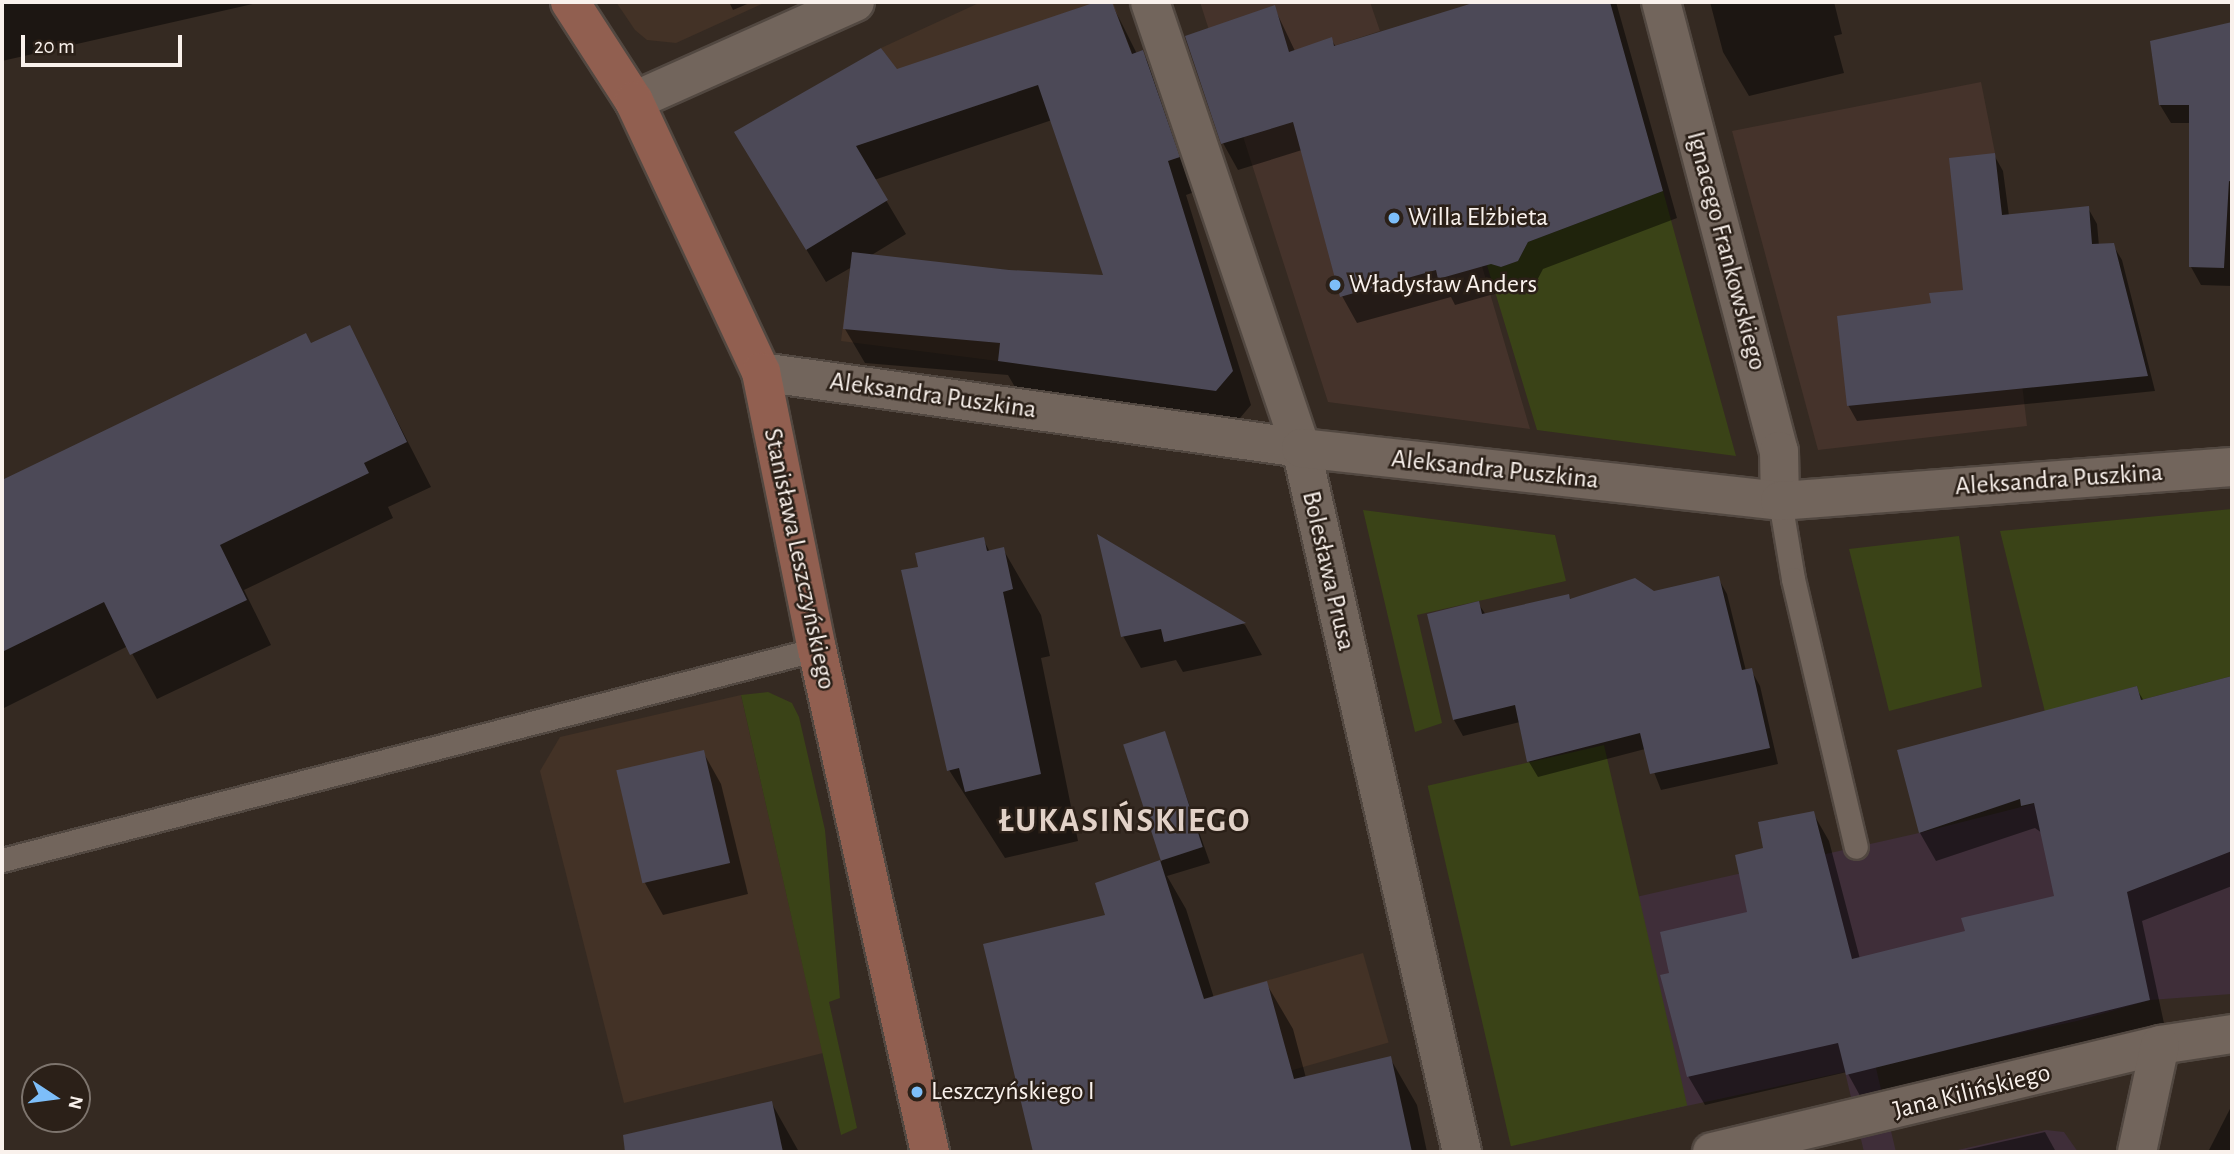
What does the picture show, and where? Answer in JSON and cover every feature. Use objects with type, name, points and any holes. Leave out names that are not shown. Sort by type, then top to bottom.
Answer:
[{"type":"street","name":"Stanisława Leszczyńskiego","points":[[570,2],[634,101],[761,372],[817,649],[930,1152]]},
{"type":"street","points":[[634,101],[855,2]]},
{"type":"street","name":"Bolesława Prusa","points":[[1150,2],[1301,448],[1462,1152]]},
{"type":"street","name":"Ignacego Frankowskiego","points":[[1661,2],[1779,451],[1780,502]]},
{"type":"street","name":"Aleksandra Puszkina","points":[[761,372],[1301,448],[1780,502],[2232,467]]},
{"type":"street","name":"Jana Kilińskiego","points":[[1712,1152],[2160,1045],[2232,1034]]},
{"type":"street","points":[[2137,1152],[2160,1045]]},
{"type":"lane","points":[[1780,502],[1793,579],[1856,847]]},
{"type":"lane","points":[[2,860],[817,649]]},
{"type":"shaded area","points":[[616,2],[766,2],[676,43],[647,40],[635,30]]},
{"type":"shaded area","points":[[981,2],[1113,2],[1132,52],[932,120],[881,48]]},
{"type":"shaded area","points":[[1200,2],[1370,2],[1380,31],[1334,46],[1451,161],[1530,429],[1328,402]]},
{"type":"shaded area","points":[[1981,82],[1995,153],[2027,426],[1818,450],[1732,131]]},
{"type":"shaded area","points":[[1009,270],[998,361],[841,341],[849,278],[901,283]]},
{"type":"shaded area","points":[[741,695],[823,1053],[624,1103],[540,771],[560,737]]},
{"type":"shaded area","points":[[2232,721],[2232,994],[2150,1000],[2077,1021],[1875,1064],[1896,1152],[1864,1152],[1845,1072],[1513,1143],[1463,936],[1919,833],[2069,795]]},
{"type":"shaded area","points":[[1363,953],[1389,1042],[1218,1091],[1192,1002]]},
{"type":"shaded area","points":[[2046,1130],[2064,1132],[2078,1152],[1949,1152]]},
{"type":"green space","points":[[1663,191],[1736,456],[1537,430],[1486,262],[1501,267],[1518,261],[1528,242]]},
{"type":"green space","points":[[2232,509],[2232,676],[2141,700],[2137,686],[2045,712],[2000,531]]},
{"type":"green space","points":[[1363,510],[1555,535],[1566,581],[1417,615],[1442,723],[1415,732]]},
{"type":"green space","points":[[1959,536],[1982,687],[1889,711],[1849,549]]},
{"type":"green space","points":[[768,692],[792,703],[799,717],[825,830],[840,998],[829,1002],[857,1128],[841,1135],[741,695]]},
{"type":"green space","points":[[1604,745],[1687,1106],[1511,1146],[1428,786]]},
{"type":"building","points":[[1096,2],[1112,2],[1132,54],[1143,50],[1180,157],[1168,161],[1233,371],[1216,391],[998,361],[1000,343],[843,329],[852,252],[1009,270],[1103,275],[1038,85],[856,146],[888,200],[806,250],[734,132],[881,48],[897,69]]},
{"type":"building","points":[[1476,2],[1610,2],[1663,191],[1528,242],[1518,261],[1501,267],[1491,264],[1438,279],[1436,270],[1340,297],[1293,122],[1221,144],[1185,36],[1275,5],[1289,52],[1332,37],[1334,46]]},
{"type":"building","points":[[2232,22],[2232,182],[2229,181],[2224,268],[2189,267],[2189,105],[2159,105],[2150,41]]},
{"type":"building","points":[[1995,153],[2002,215],[2089,206],[2092,244],[2114,243],[2148,376],[1847,406],[1837,316],[1931,303],[1929,293],[1963,290],[1949,158]]},
{"type":"building","points":[[350,325],[407,442],[364,463],[369,473],[220,545],[247,600],[130,655],[104,602],[2,652],[2,480],[306,333],[311,343]]},
{"type":"building","points":[[1097,534],[1246,623],[1164,642],[1161,629],[1121,637]]},
{"type":"building","points":[[984,537],[987,551],[1004,547],[1013,589],[1003,592],[1041,774],[965,792],[959,768],[947,771],[901,570],[918,567],[915,553]]},
{"type":"building","points":[[1719,576],[1742,670],[1752,668],[1770,748],[1650,774],[1640,733],[1527,762],[1515,705],[1453,720],[1427,614],[1479,601],[1482,614],[1569,594],[1570,599],[1635,578],[1654,591]]},
{"type":"building","points":[[2232,676],[2232,851],[2127,892],[2150,1000],[1846,1075],[1838,1043],[1687,1077],[1660,975],[1669,973],[1660,932],[1747,912],[1735,855],[1763,848],[1758,822],[1814,811],[1852,959],[1965,931],[1961,918],[2054,896],[2034,803],[2021,806],[2020,799],[1919,833],[1897,750],[2137,686],[2141,700]]},
{"type":"building","points":[[1165,731],[1203,847],[1161,861],[1123,745]]},
{"type":"building","points":[[704,750],[730,863],[642,883],[616,770]]},
{"type":"building","points":[[1160,860],[1204,999],[1267,981],[1294,1079],[1391,1056],[1412,1152],[1033,1152],[983,944],[1105,915],[1095,883]]},
{"type":"building","points":[[772,1101],[783,1152],[625,1152],[623,1135]]},
{"type":"place","name":"Willa Elżbieta","points":[[1394,218]]},
{"type":"place","name":"Władysław Anders","points":[[1335,285]]},
{"type":"place","name":"Leszczyńskiego I","points":[[917,1092]]},
{"type":"district","name":"ŁUKASIŃSKIEGO","points":[[1125,822]]}]
